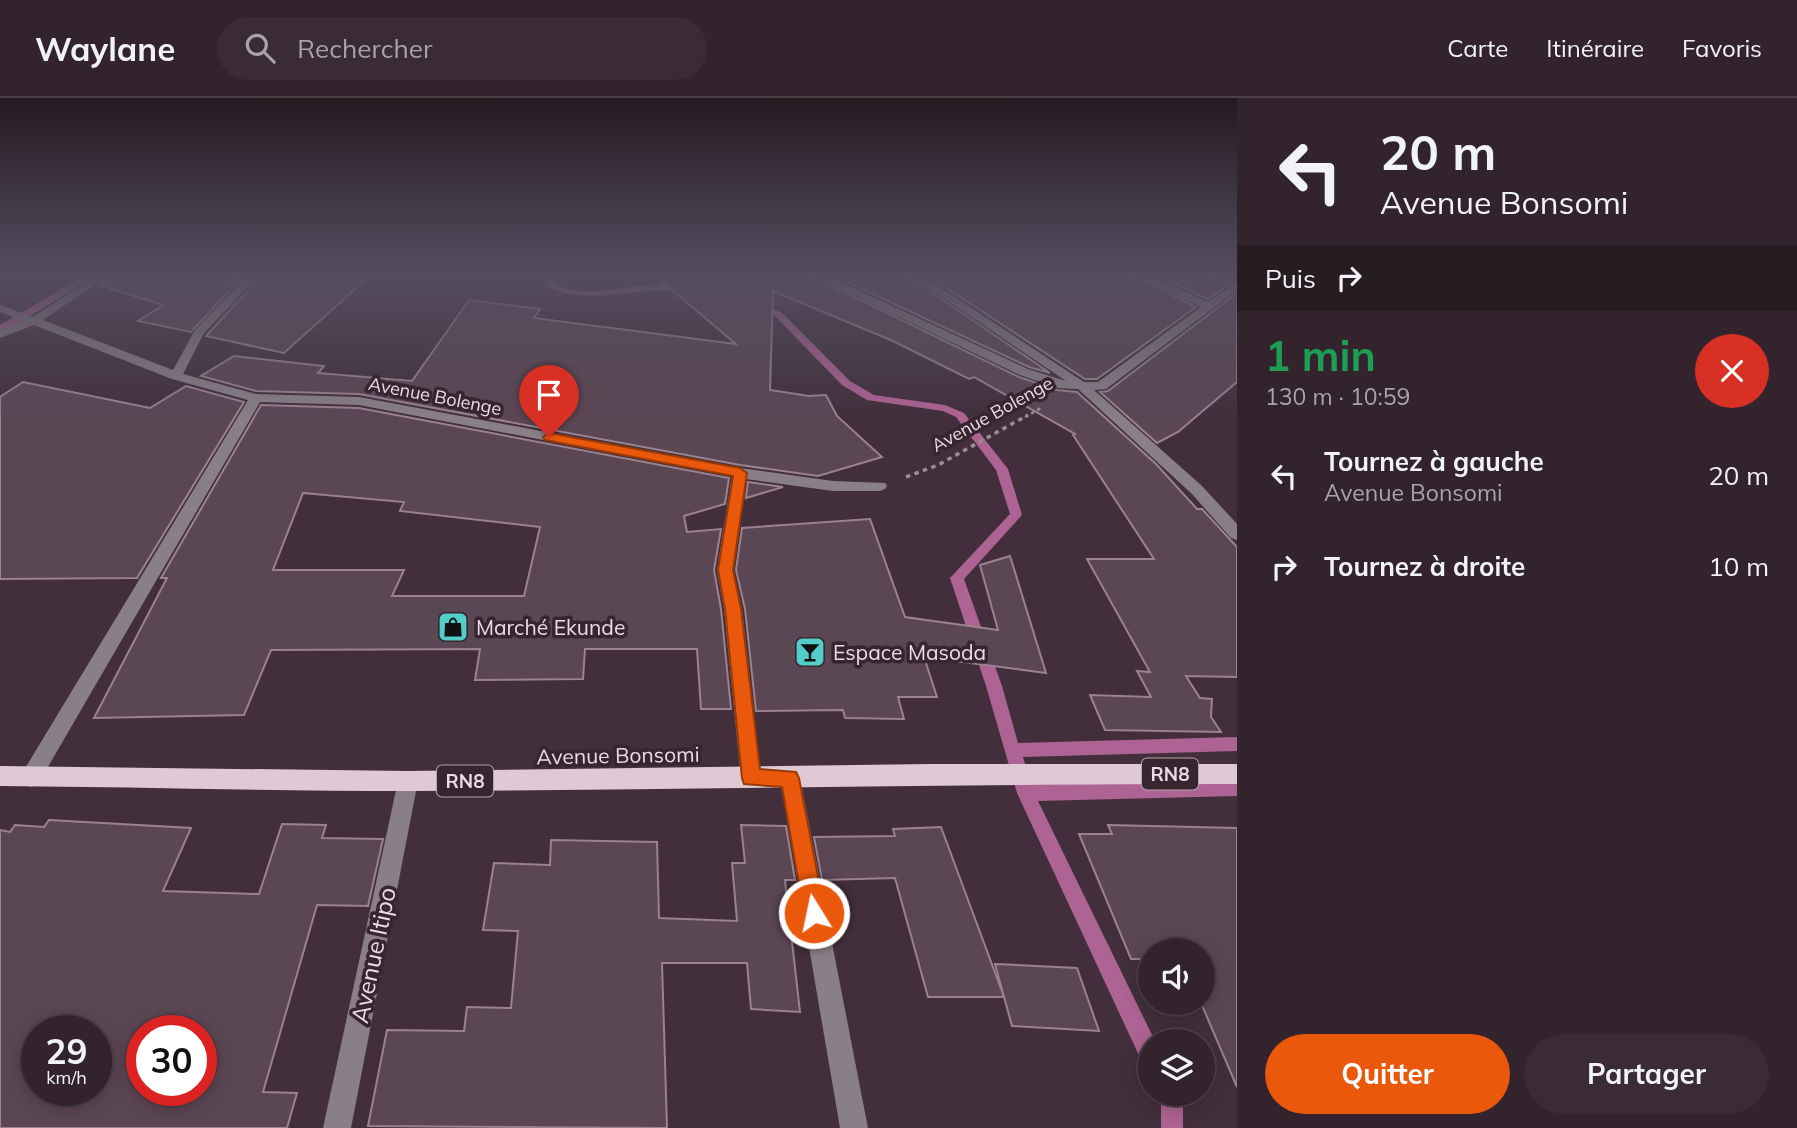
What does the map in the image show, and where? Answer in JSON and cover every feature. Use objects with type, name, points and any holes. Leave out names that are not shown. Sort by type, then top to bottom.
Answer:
[{"type":"main road","name":"Avenue Bonsomi","points":[[0,776],[408,781],[790,778],[929,774],[1237,774]]},
{"type":"street","points":[[0,334],[29,322]]},
{"type":"street","name":"Avenue Bolenge","points":[[35,322],[176,376],[256,398],[359,401],[740,473],[833,486],[880,486]]},
{"type":"street","points":[[176,376],[199,332],[209,322]]},
{"type":"street","points":[[917,322],[1024,372],[1062,385],[1082,386]]},
{"type":"street","points":[[986,322],[1082,386],[1197,491],[1237,534]]},
{"type":"street","name":"Avenue Bolenge","points":[[1082,386],[1101,386],[1187,322]]},
{"type":"street","points":[[31,777],[256,398]]},
{"type":"street","points":[[740,473],[725,570],[733,609],[751,778]]},
{"type":"street","points":[[790,778],[854,1128]]},
{"type":"street","name":"Avenue Itipo","points":[[337,1128],[408,781]]},
{"type":"path","name":"Avenue Bolenge","points":[[880,486],[938,465],[1082,386]]},
{"type":"building","points":[[143,322],[200,322],[191,332]]},
{"type":"building","points":[[219,322],[318,322],[284,353],[206,336]]},
{"type":"building","points":[[453,322],[566,322],[736,344],[710,322],[772,322],[770,390],[809,396],[826,395],[837,416],[882,457],[818,476],[740,465],[359,394],[256,391],[201,376],[234,356],[324,366],[318,373],[412,381]]},
{"type":"building","points":[[848,322],[906,322],[1019,377],[1057,390],[1077,392],[1156,464],[1237,547],[1237,677],[1186,676],[1200,698],[1212,699],[1211,717],[1221,732],[1105,730],[1090,695],[1151,697],[1137,671],[1150,672],[1087,559],[1154,559],[1073,435],[1075,434],[974,377],[969,379],[893,341]]},
{"type":"building","points":[[933,322],[975,322],[1050,373],[1029,367]]},
{"type":"building","points":[[998,322],[1175,322],[1097,379],[1085,379]]},
{"type":"building","points":[[1199,322],[1237,322],[1237,382],[1178,432],[1157,443],[1100,392],[1108,391]]},
{"type":"building","points":[[23,382],[150,408],[186,386],[244,402],[137,578],[0,579],[0,397]]},
{"type":"building","points":[[261,405],[359,408],[729,478],[725,504],[684,516],[687,532],[721,529],[714,570],[721,609],[731,709],[701,709],[697,649],[585,649],[583,679],[475,680],[480,649],[271,650],[244,715],[94,718],[167,578],[161,578]],"holes":[[[303,493],[404,502],[400,511],[540,527],[524,596],[392,596],[404,570],[273,570]]]},
{"type":"building","points":[[748,482],[783,487],[746,498]]},
{"type":"building","points":[[870,519],[905,617],[998,630],[980,565],[1010,556],[1046,673],[924,657],[937,697],[898,697],[904,719],[845,718],[843,710],[756,711],[745,609],[736,570],[742,528]]},
{"type":"building","points":[[49,820],[191,828],[163,891],[259,894],[282,824],[326,825],[322,838],[383,839],[368,906],[317,905],[263,1092],[297,1093],[287,1128],[0,1128],[0,830],[10,832],[15,825],[44,827]]},
{"type":"building","points":[[741,825],[786,826],[795,880],[785,880],[800,1012],[751,1009],[747,963],[662,963],[667,1128],[368,1126],[387,1030],[464,1031],[467,1007],[511,1008],[518,931],[483,930],[494,863],[550,865],[551,840],[657,842],[659,918],[737,921],[732,863],[745,863]]},
{"type":"building","points":[[1108,825],[1237,828],[1237,1087],[1215,1036],[1215,1029],[1212,1029],[1206,1015],[1215,1015],[1215,938],[1138,938],[1138,959],[1131,959],[1079,834],[1112,834]]},
{"type":"building","points":[[941,827],[1004,997],[928,997],[895,878],[822,880],[814,837],[895,836],[893,829]]},
{"type":"building","points":[[995,964],[1077,968],[1099,1031],[1012,1026]]},
{"type":"waterway","points":[[0,328],[15,322]]},
{"type":"waterway","points":[[786,322],[846,383],[871,398],[945,408],[960,415],[1002,469],[1016,515],[957,578],[994,686],[1025,793]]},
{"type":"waterway","points":[[1014,750],[1237,744]]},
{"type":"waterway","points":[[1025,793],[1237,788]]},
{"type":"waterway","points":[[1025,793],[1138,1029]]},
{"type":"waterway","points":[[1172,1106],[1172,1128]]},
{"type":"place","name":"Marché Ekunde","points":[[453,627]]},
{"type":"place","name":"Espace Masoda","points":[[810,652]]},
{"type":"route","points":[[549,437],[740,473],[725,570],[733,609],[751,778],[790,778],[814,913]]}]
